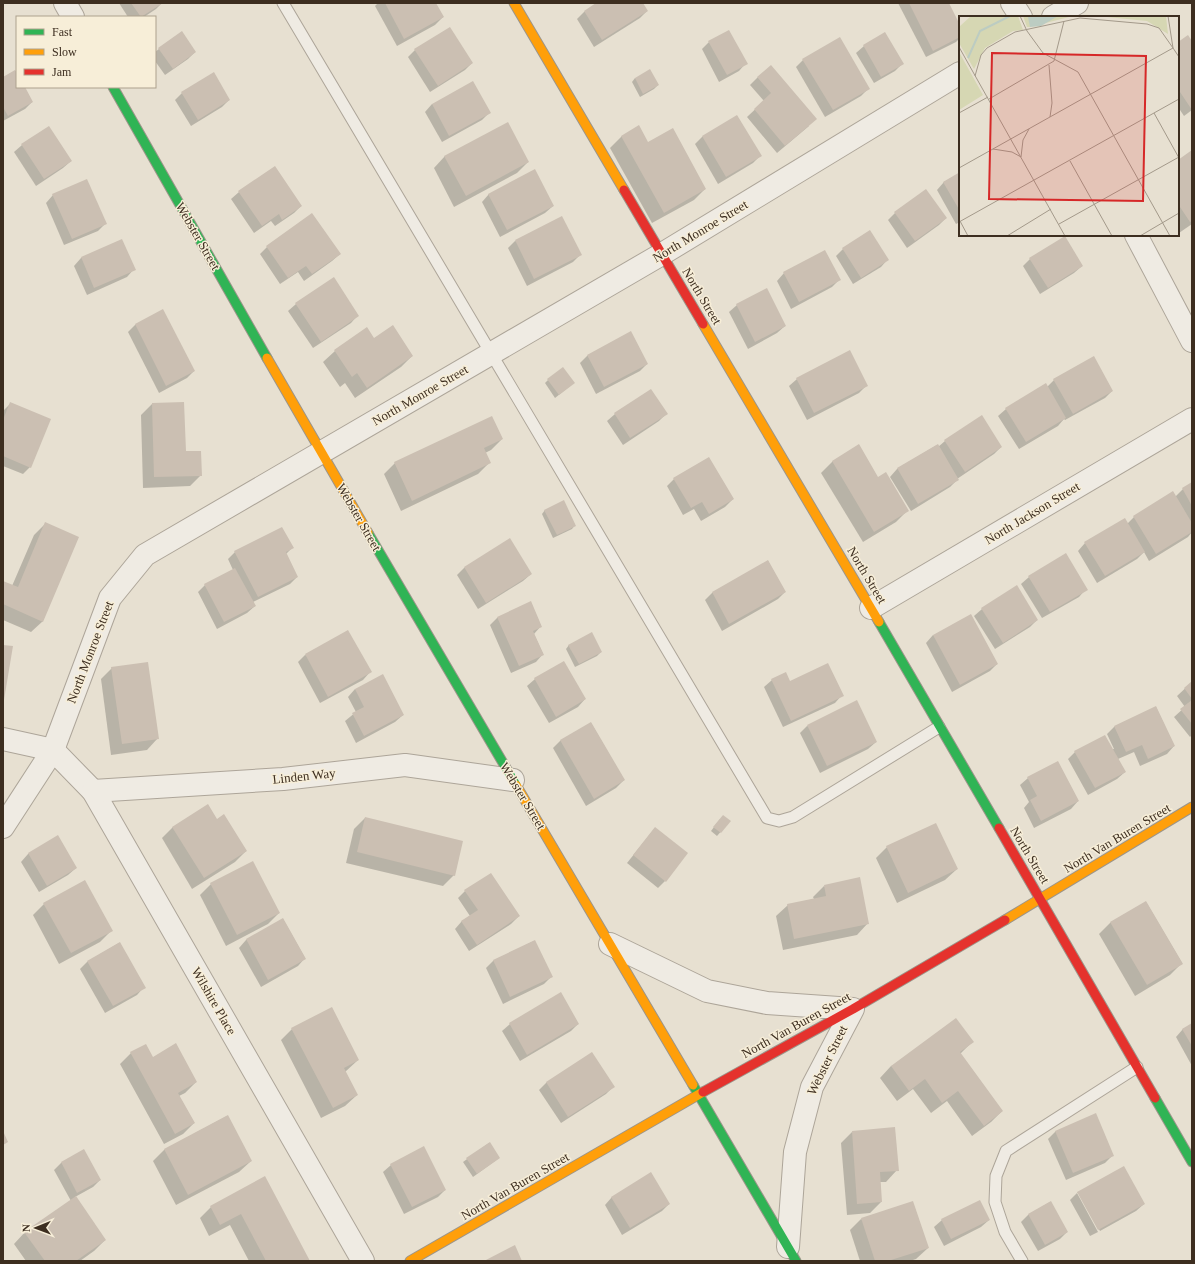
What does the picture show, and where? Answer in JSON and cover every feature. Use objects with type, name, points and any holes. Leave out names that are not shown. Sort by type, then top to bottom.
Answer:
[{"type":"street","points":[[65,3],[72,16]]},
{"type":"street","name":"North Street","points":[[514,3],[871,608],[1041,899],[1192,1162]]},
{"type":"street","points":[[1012,3],[1020,16]]},
{"type":"street","points":[[1055,16],[1077,3]]},
{"type":"street","name":"North Monroe Street","points":[[3,827],[53,750],[110,598],[145,555],[662,254],[959,74]]},
{"type":"street","name":"Webster Street","points":[[114,88],[321,453],[792,1254]]},
{"type":"street","points":[[1137,236],[1192,341]]},
{"type":"street","name":"North Jackson Street","points":[[871,608],[1192,419]]},
{"type":"street","points":[[3,739],[53,750]]},
{"type":"street","name":"Wilshire Place","points":[[53,750],[92,791],[363,1261]]},
{"type":"street","name":"Linden Way","points":[[92,791],[283,778],[405,765],[514,780]]},
{"type":"street","name":"North Van Buren Street","points":[[410,1261],[853,1009],[1041,899],[1192,808]]},
{"type":"street","name":"Webster Street","points":[[610,944],[707,992],[767,1003],[853,1009],[812,1087],[795,1152],[792,1254]]},
{"type":"lane","points":[[283,3],[767,818],[778,822],[793,817],[939,726]]},
{"type":"lane","points":[[1022,1261],[1005,1232],[995,1202],[996,1176],[1006,1151],[1137,1067]]},
{"type":"building","points":[[131,3],[163,3],[143,16],[140,16]]},
{"type":"building","points":[[385,3],[436,3],[444,17],[404,39]]},
{"type":"building","points":[[596,3],[643,3],[648,11],[602,40],[584,11]]},
{"type":"building","points":[[909,3],[949,3],[959,23],[959,38],[933,51]]},
{"type":"building","points":[[450,27],[473,63],[438,86],[414,49]]},
{"type":"building","points":[[729,30],[748,64],[727,75],[708,41]]},
{"type":"building","points":[[182,31],[196,52],[173,69],[158,48]]},
{"type":"building","points":[[885,32],[904,64],[881,77],[863,45]]},
{"type":"building","points":[[1188,35],[1192,41],[1192,110],[1179,90],[1179,41]]},
{"type":"building","points":[[840,37],[870,89],[833,110],[802,59]]},
{"type":"building","points":[[771,65],[817,119],[785,146],[754,109],[771,93],[757,77]]},
{"type":"building","points":[[650,69],[659,85],[643,94],[635,78]]},
{"type":"building","points":[[15,70],[16,88],[26,88],[33,102],[8,116],[3,107],[3,77]]},
{"type":"building","points":[[214,72],[230,100],[198,120],[181,92]]},
{"type":"building","points":[[473,81],[491,113],[449,136],[432,104]]},
{"type":"building","points":[[737,115],[762,156],[726,177],[702,136]]},
{"type":"building","points":[[508,122],[529,162],[466,196],[444,156]]},
{"type":"building","points":[[639,125],[648,142],[673,128],[706,189],[664,213],[621,136]]},
{"type":"building","points":[[49,126],[72,161],[44,179],[21,144]]},
{"type":"building","points":[[1192,150],[1192,221],[1190,222],[1179,206],[1179,159]]},
{"type":"building","points":[[275,166],[302,206],[282,220],[279,214],[262,226],[238,191]]},
{"type":"building","points":[[535,169],[554,206],[507,230],[488,194]]},
{"type":"building","points":[[959,173],[959,209],[943,182]]},
{"type":"building","points":[[87,179],[107,224],[72,239],[52,194]]},
{"type":"building","points":[[926,189],[947,218],[915,241],[894,212]]},
{"type":"building","points":[[312,213],[341,254],[312,274],[306,266],[288,278],[266,246]]},
{"type":"building","points":[[562,216],[582,255],[534,279],[515,240]]},
{"type":"building","points":[[870,230],[889,260],[861,278],[842,248]]},
{"type":"building","points":[[1065,236],[1083,266],[1048,288],[1029,258]]},
{"type":"building","points":[[122,239],[136,270],[94,288],[81,257]]},
{"type":"building","points":[[825,250],[841,280],[799,302],[783,272]]},
{"type":"building","points":[[334,277],[359,316],[321,342],[295,303]]},
{"type":"building","points":[[767,288],[786,326],[755,342],[736,304]]},
{"type":"building","points":[[163,309],[195,371],[166,386],[135,324]]},
{"type":"building","points":[[393,325],[413,356],[367,388],[357,373],[352,377],[334,350],[367,327],[374,338]]},
{"type":"building","points":[[631,331],[648,364],[604,387],[587,355]]},
{"type":"building","points":[[850,350],[868,386],[814,413],[796,378]]},
{"type":"building","points":[[1094,356],[1113,391],[1073,414],[1053,379]]},
{"type":"building","points":[[563,367],[575,383],[559,395],[547,379]]},
{"type":"building","points":[[1046,383],[1066,418],[1026,442],[1005,408]]},
{"type":"building","points":[[651,389],[668,414],[630,438],[614,413]]},
{"type":"building","points":[[10,402],[51,419],[31,468],[3,456],[3,420]]},
{"type":"building","points":[[184,402],[186,451],[201,451],[202,476],[154,477],[152,403]]},
{"type":"building","points":[[982,415],[1002,447],[965,472],[944,440]]},
{"type":"building","points":[[492,416],[503,439],[484,448],[491,463],[412,501],[394,462]]},
{"type":"building","points":[[859,444],[878,477],[886,472],[909,511],[874,532],[832,461]]},
{"type":"building","points":[[938,444],[959,480],[918,504],[897,468]]},
{"type":"building","points":[[709,457],[734,499],[709,514],[702,502],[691,508],[673,478]]},
{"type":"building","points":[[1192,482],[1192,506],[1182,488]]},
{"type":"building","points":[[1173,491],[1192,523],[1192,532],[1156,554],[1133,516]]},
{"type":"building","points":[[564,500],[576,526],[557,535],[544,510]]},
{"type":"building","points":[[1125,518],[1145,552],[1105,576],[1084,542]]},
{"type":"building","points":[[45,522],[79,537],[43,622],[3,604],[3,581],[18,587]]},
{"type":"building","points":[[282,527],[294,548],[286,552],[298,577],[258,597],[234,551]]},
{"type":"building","points":[[510,538],[532,574],[486,603],[464,567]]},
{"type":"building","points":[[1066,553],[1088,590],[1050,612],[1028,576]]},
{"type":"building","points":[[768,560],[786,592],[729,624],[712,592]]},
{"type":"building","points":[[235,568],[256,606],[224,622],[204,584]]},
{"type":"building","points":[[1017,585],[1038,620],[1003,643],[981,608]]},
{"type":"building","points":[[531,601],[542,627],[533,631],[544,655],[519,666],[497,617]]},
{"type":"building","points":[[971,614],[998,664],[960,685],[933,635]]},
{"type":"building","points":[[348,630],[372,672],[328,697],[305,654]]},
{"type":"building","points":[[592,632],[602,652],[579,664],[568,645]]},
{"type":"building","points":[[3,645],[13,646],[4,700],[3,700]]},
{"type":"building","points":[[564,661],[586,699],[556,717],[534,678]]},
{"type":"building","points":[[148,662],[159,739],[122,744],[111,667]]},
{"type":"building","points":[[828,663],[844,696],[791,721],[771,679],[786,672],[790,681]]},
{"type":"building","points":[[383,674],[404,715],[364,736],[352,713],[364,707],[355,689]]},
{"type":"building","points":[[1192,681],[1192,699],[1184,688]]},
{"type":"building","points":[[857,700],[877,742],[827,766],[807,725]]},
{"type":"building","points":[[1192,700],[1192,724],[1180,709]]},
{"type":"building","points":[[1156,706],[1175,746],[1148,759],[1142,745],[1126,752],[1114,726]]},
{"type":"building","points":[[591,722],[625,780],[594,799],[560,740]]},
{"type":"building","points":[[1105,735],[1126,772],[1095,788],[1074,751]]},
{"type":"building","points":[[1058,761],[1079,801],[1041,821],[1030,800],[1037,796],[1027,777]]},
{"type":"building","points":[[208,804],[217,819],[224,814],[247,851],[204,878],[172,827]]},
{"type":"building","points":[[723,815],[731,821],[721,833],[713,827]]},
{"type":"building","points":[[365,817],[463,841],[455,876],[357,852]]},
{"type":"building","points":[[936,823],[958,869],[908,893],[886,846]]},
{"type":"building","points":[[655,827],[688,853],[666,882],[633,855]]},
{"type":"building","points":[[58,835],[77,868],[47,886],[28,853]]},
{"type":"building","points":[[253,861],[280,913],[237,935],[210,883]]},
{"type":"building","points":[[491,873],[520,916],[477,945],[461,921],[478,910],[464,890]]},
{"type":"building","points":[[860,877],[869,924],[794,939],[787,904],[826,896],[824,885]]},
{"type":"building","points":[[85,880],[113,931],[71,953],[43,903]]},
{"type":"building","points":[[1146,901],[1183,964],[1147,985],[1110,922]]},
{"type":"building","points":[[283,918],[306,959],[268,980],[246,939]]},
{"type":"building","points":[[535,940],[553,977],[510,997],[493,960]]},
{"type":"building","points":[[120,942],[146,988],[113,1006],[87,961]]},
{"type":"building","points":[[561,992],[579,1024],[527,1055],[509,1023]]},
{"type":"building","points":[[332,1007],[359,1060],[344,1068],[358,1095],[333,1108],[291,1028]]},
{"type":"building","points":[[956,1018],[974,1042],[960,1052],[1003,1111],[984,1126],[958,1091],[942,1103],[925,1079],[909,1091],[891,1066]]},
{"type":"building","points":[[1192,1023],[1192,1046],[1182,1029]]},
{"type":"building","points":[[176,1043],[197,1082],[178,1093],[195,1123],[175,1134],[130,1052],[146,1044],[153,1057]]},
{"type":"building","points":[[592,1052],[615,1087],[568,1117],[546,1082]]},
{"type":"building","points":[[1096,1113],[1114,1156],[1073,1173],[1055,1131]]},
{"type":"building","points":[[228,1115],[252,1161],[188,1195],[164,1149]]},
{"type":"building","points":[[895,1127],[899,1171],[880,1172],[882,1202],[857,1204],[852,1131]]},
{"type":"building","points":[[3,1131],[8,1142],[3,1145]]},
{"type":"building","points":[[490,1142],[500,1158],[477,1174],[466,1158]]},
{"type":"building","points":[[424,1146],[446,1190],[412,1207],[390,1164]]},
{"type":"building","points":[[84,1149],[101,1180],[77,1193],[61,1162]]},
{"type":"building","points":[[1124,1166],[1145,1204],[1098,1230],[1077,1192]]},
{"type":"building","points":[[651,1172],[670,1204],[630,1228],[611,1197]]},
{"type":"building","points":[[265,1176],[310,1261],[266,1261],[241,1214],[220,1225],[210,1206]]},
{"type":"building","points":[[76,1196],[106,1240],[76,1261],[45,1261],[24,1232]]},
{"type":"building","points":[[980,1200],[990,1220],[951,1239],[941,1219]]},
{"type":"building","points":[[913,1201],[929,1248],[888,1261],[875,1261],[861,1218]]},
{"type":"building","points":[[1051,1201],[1068,1232],[1045,1245],[1028,1214]]},
{"type":"building","points":[[515,1245],[522,1261],[484,1261]]},
{"type":"traffic: fast","points":[[114,88],[267,358]]},
{"type":"traffic: fast","points":[[368,533],[516,785]]},
{"type":"traffic: fast","points":[[879,622],[999,828]]},
{"type":"traffic: fast","points":[[693,1085],[796,1261]]},
{"type":"traffic: fast","points":[[1155,1098],[1192,1162]]},
{"type":"traffic: slow","points":[[514,3],[624,190]]},
{"type":"traffic: slow","points":[[703,324],[879,622]]},
{"type":"traffic: slow","points":[[267,358],[368,533]]},
{"type":"traffic: slow","points":[[516,785],[693,1085]]},
{"type":"traffic: slow","points":[[1005,920],[1192,807]]},
{"type":"traffic: slow","points":[[410,1261],[703,1092]]},
{"type":"traffic: jam","points":[[624,190],[703,324]]},
{"type":"traffic: jam","points":[[999,828],[1155,1098]]},
{"type":"traffic: jam","points":[[703,1092],[853,1009],[1005,920]]}]
